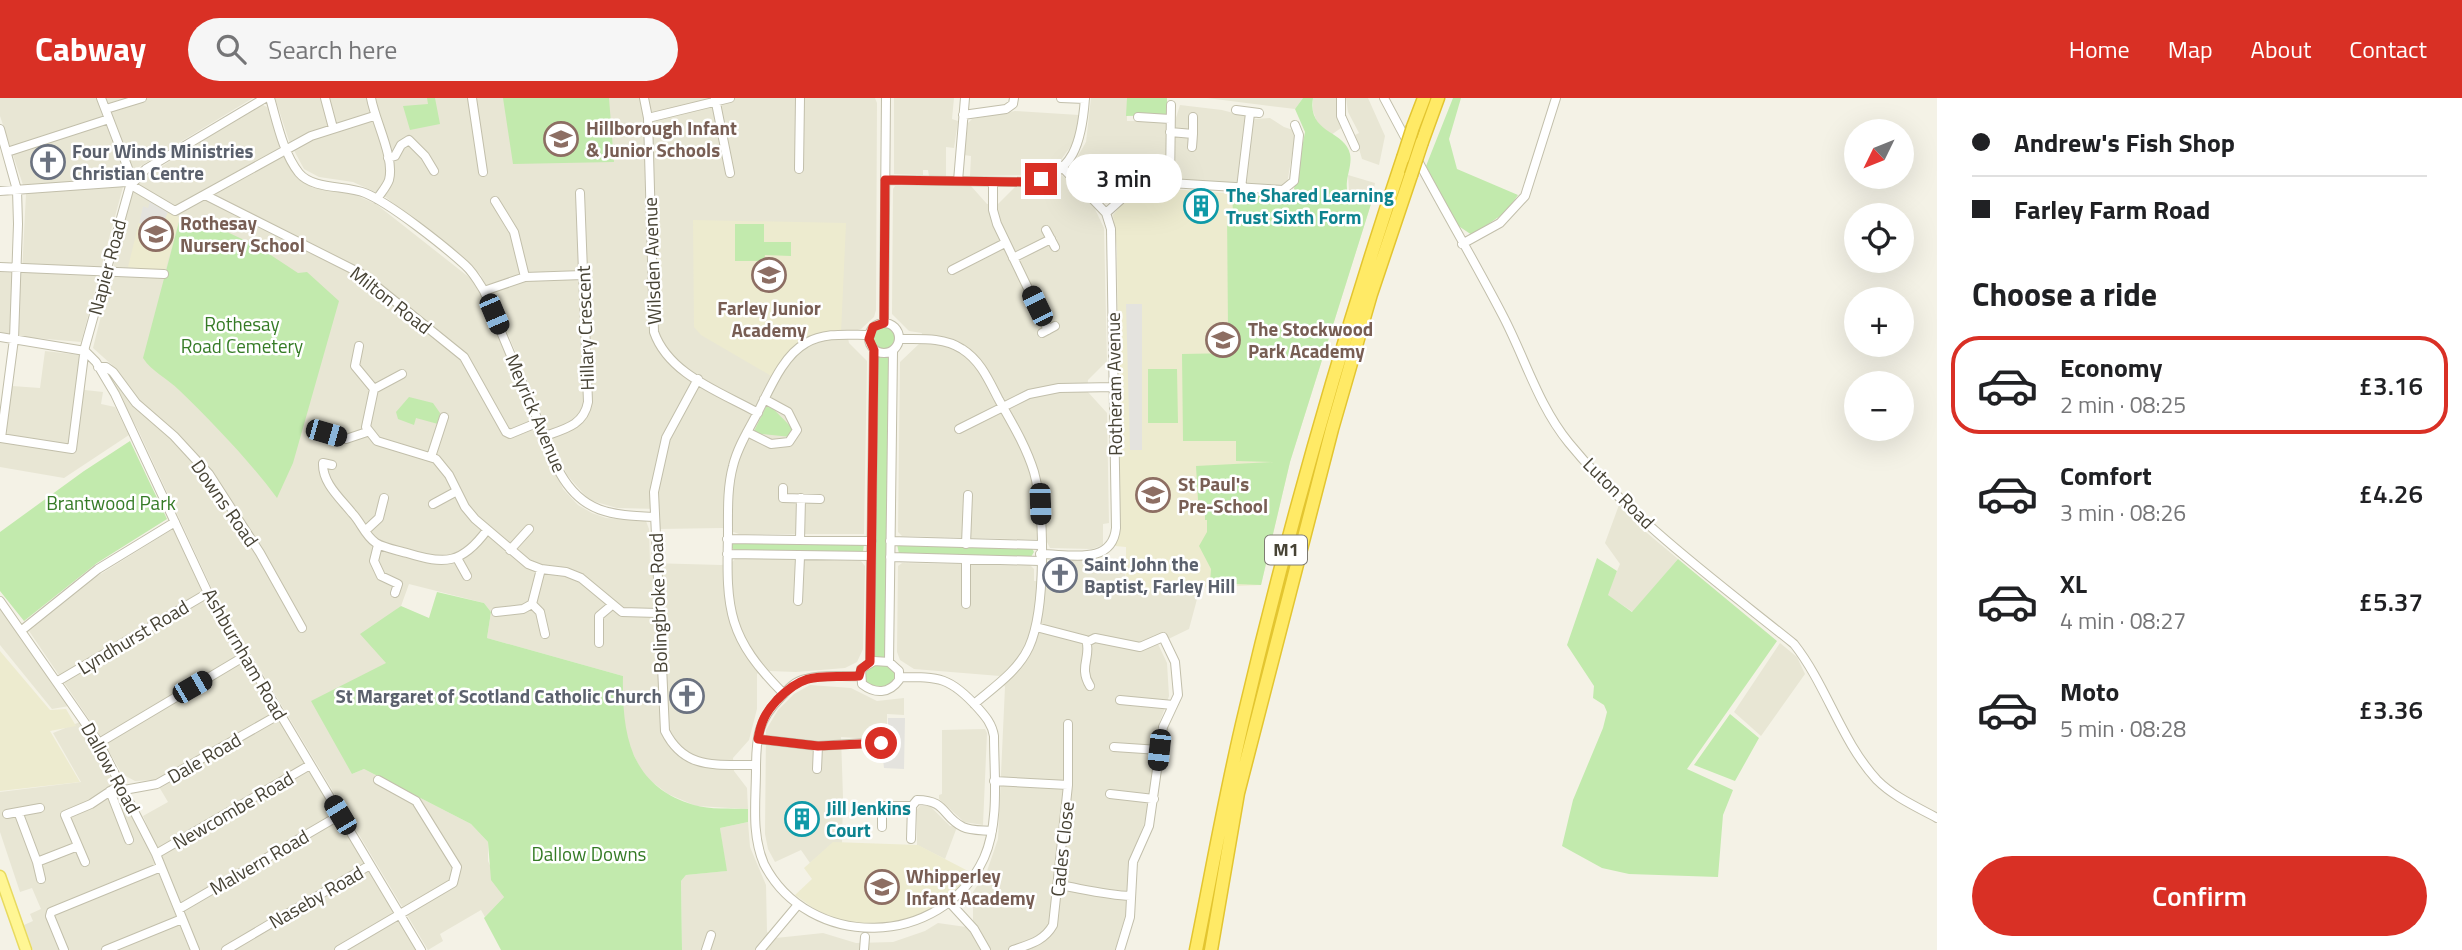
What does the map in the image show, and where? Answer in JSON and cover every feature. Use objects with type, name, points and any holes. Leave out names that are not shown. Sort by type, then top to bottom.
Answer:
[{"type":"highway","name":"M1","points":[[1196,950],[1245,713],[1306,472],[1359,290],[1424,98]]},
{"type":"highway","name":"M1","points":[[1211,950],[1238,793],[1323,460],[1371,294],[1438,98]]},
{"type":"main road","points":[[0,876],[26,950]]},
{"type":"street","points":[[101,98],[133,181],[175,212],[286,149],[333,128],[374,116]]},
{"type":"street","points":[[7,152],[45,141],[142,98]]},
{"type":"street","points":[[0,191],[133,181],[164,158],[267,98]]},
{"type":"street","name":"Meyrick Avenue","points":[[267,98],[286,149],[299,173],[306,179],[354,189],[377,199],[465,265],[484,290],[568,487],[586,504],[622,516],[655,517]]},
{"type":"street","points":[[325,98],[333,128]]},
{"type":"street","points":[[371,98],[388,158],[389,180],[377,199]]},
{"type":"street","points":[[471,98],[483,172]]},
{"type":"street","name":"Wilsden Avenue","points":[[644,98],[649,118],[654,332],[658,343],[672,362],[758,413]]},
{"type":"street","points":[[649,118],[715,99],[730,98]]},
{"type":"street","points":[[799,169],[800,98]]},
{"type":"street","points":[[884,323],[886,98]]},
{"type":"street","points":[[958,181],[965,98]]},
{"type":"street","points":[[963,115],[1006,109],[1013,104],[1014,98]]},
{"type":"street","points":[[885,180],[1033,181],[1046,177],[1061,166],[1079,142],[1085,99],[1061,98]]},
{"type":"street","points":[[1341,98],[1342,116],[1355,147]]},
{"type":"street","name":"Luton Road","points":[[1384,98],[1503,316],[1546,411],[1569,443],[1668,541],[1794,644],[1810,664],[1851,743],[1876,779],[1892,793],[1937,818]]},
{"type":"street","points":[[1462,244],[1500,223],[1525,196],[1556,98]]},
{"type":"street","points":[[715,99],[730,173]]},
{"type":"street","points":[[1170,183],[1171,105]]},
{"type":"street","points":[[1236,110],[1250,114],[1259,113]]},
{"type":"street","points":[[1241,188],[1250,114]]},
{"type":"street","points":[[1138,117],[1170,119]]},
{"type":"street","points":[[1192,147],[1194,117]]},
{"type":"street","points":[[1061,166],[1106,213],[1120,198],[1145,188],[1170,183],[1279,191],[1291,185],[1299,135],[1295,125]]},
{"type":"street","points":[[0,130],[17,190],[18,267],[14,340],[1,438]]},
{"type":"street","points":[[1170,132],[1193,134]]},
{"type":"street","points":[[388,158],[395,156],[401,145],[409,141],[425,156],[434,171]]},
{"type":"street","points":[[1122,166],[1137,170],[1145,188]]},
{"type":"street","name":"Napier Road","points":[[1,438],[72,449],[85,351],[133,181]]},
{"type":"street","points":[[993,181],[995,218],[1048,330]]},
{"type":"street","name":"Hillary Crescent","points":[[545,436],[573,425],[586,412],[588,402],[580,193]]},
{"type":"street","name":"Milton Road","points":[[205,195],[360,273],[464,357],[506,432],[510,434],[539,422]]},
{"type":"street","points":[[495,201],[514,232],[525,277]]},
{"type":"street","name":"Rotheram Avenue","points":[[1040,553],[1102,554],[1112,545],[1116,528],[1111,229],[1106,213]]},
{"type":"street","points":[[1013,258],[1053,243],[1046,230]]},
{"type":"street","points":[[953,270],[1005,243]]},
{"type":"street","points":[[0,267],[164,274]]},
{"type":"street","points":[[484,290],[525,277],[583,275]]},
{"type":"street","points":[[870,662],[874,350],[869,335],[873,327],[884,323],[897,330],[900,339],[893,351],[889,662]]},
{"type":"street","points":[[783,694],[750,657],[737,632],[727,599],[729,488],[733,464],[764,399],[793,353],[808,342],[825,336],[869,335]]},
{"type":"street","points":[[0,337],[85,351]]},
{"type":"street","points":[[900,339],[940,340],[961,348],[984,370],[1033,470],[1040,504],[1036,627],[1029,647],[1017,665],[974,704]]},
{"type":"street","points":[[359,346],[355,366],[374,389]]},
{"type":"street","points":[[874,350],[883,353],[893,351]]},
{"type":"street","name":"Ashburnham Road","points":[[85,351],[115,394],[208,593],[421,950]]},
{"type":"street","name":"Downs Road","points":[[98,367],[106,367],[113,372],[136,403],[174,436],[209,474],[260,553],[303,628]]},
{"type":"street","points":[[402,374],[374,389],[366,422],[367,432],[377,442],[431,457],[441,463],[465,507],[509,550],[541,569],[566,572],[581,578],[622,612],[658,613]]},
{"type":"street","name":"Bolingbroke Road","points":[[698,379],[675,419],[663,448],[654,485],[665,731],[672,745],[684,757],[705,764],[756,765]]},
{"type":"street","points":[[959,429],[1029,394],[1059,388],[1114,387]]},
{"type":"street","points":[[747,432],[771,444],[789,442],[797,430],[788,412],[764,399]]},
{"type":"street","points":[[431,457],[444,417]]},
{"type":"street","points":[[326,433],[346,439],[367,432]]},
{"type":"street","points":[[324,463],[323,471],[342,505],[353,513],[378,545],[439,561],[457,558],[470,551],[487,530]]},
{"type":"street","points":[[783,488],[783,498],[820,499]]},
{"type":"street","points":[[433,504],[457,491]]},
{"type":"street","points":[[966,544],[968,495]]},
{"type":"street","points":[[365,531],[379,518],[384,498]]},
{"type":"street","points":[[800,540],[801,498]]},
{"type":"street","points":[[22,630],[98,569],[175,522]]},
{"type":"street","points":[[509,550],[529,530]]},
{"type":"street","points":[[727,539],[872,541]]},
{"type":"street","points":[[890,541],[966,544],[1040,553]]},
{"type":"street","points":[[378,545],[374,561],[384,579],[398,584],[395,593]]},
{"type":"street","points":[[890,557],[966,561],[1040,553]]},
{"type":"street","points":[[727,554],[872,556]]},
{"type":"street","points":[[798,601],[800,556]]},
{"type":"street","points":[[457,558],[467,576]]},
{"type":"street","points":[[965,604],[966,561]]},
{"type":"street","points":[[496,612],[523,609],[532,604],[541,569]]},
{"type":"street","name":"Lyndhurst Road","points":[[58,681],[208,593]]},
{"type":"street","name":"Dallow Road","points":[[0,601],[99,743],[156,854],[195,950]]},
{"type":"street","points":[[532,604],[540,612],[545,634]]},
{"type":"street","points":[[599,643],[599,616],[611,605]]},
{"type":"street","points":[[1036,627],[1087,642],[1095,638],[1140,647],[1163,637],[1175,662],[1179,681],[1178,695],[1163,727],[1149,826],[1133,862],[1130,916],[1120,950]]},
{"type":"street","points":[[1087,642],[1084,673],[1090,686]]},
{"type":"street","points":[[99,743],[245,656]]},
{"type":"street","points":[[870,662],[889,662],[899,671],[900,677],[891,689],[881,692],[865,687],[859,676],[861,669],[870,662]]},
{"type":"street","points":[[859,676],[804,679],[794,683],[766,712],[758,739],[755,829],[758,846],[772,880],[796,907],[825,926],[865,937],[895,935],[928,923],[952,905],[984,858],[992,831],[994,781],[993,732],[990,722],[956,686],[946,680],[900,677]]},
{"type":"street","points":[[1120,700],[1173,705]]},
{"type":"street","name":"Dale Road","points":[[78,846],[65,814],[91,804],[110,790],[157,784],[280,714]]},
{"type":"street","name":"Cades Close","points":[[1013,950],[1039,941],[1048,934],[1053,925],[1068,785],[1068,724]]},
{"type":"street","points":[[758,739],[818,746],[881,743]]},
{"type":"street","points":[[817,769],[818,746]]},
{"type":"street","points":[[1114,747],[1159,750]]},
{"type":"street","name":"Newcombe Road","points":[[156,854],[310,765]]},
{"type":"street","points":[[339,950],[453,883],[457,867],[416,801],[378,780]]},
{"type":"street","points":[[994,781],[1068,785]]},
{"type":"street","points":[[110,790],[129,840]]},
{"type":"street","points":[[1110,794],[1154,799]]},
{"type":"street","points":[[911,839],[912,806],[917,800],[935,801],[964,828],[992,831]]},
{"type":"street","points":[[882,827],[882,806],[912,806]]},
{"type":"street","points":[[7,814],[19,814],[40,808]]},
{"type":"street","points":[[19,814],[41,879]]},
{"type":"street","name":"Malvern Road","points":[[178,909],[340,815]]},
{"type":"street","points":[[37,862],[78,846],[85,862]]},
{"type":"street","name":"Naseby Road","points":[[226,950],[370,866]]},
{"type":"street","points":[[64,950],[50,916],[51,912],[161,867]]},
{"type":"street","points":[[1059,885],[1094,890],[1102,894],[1131,896]]},
{"type":"street","points":[[952,905],[974,929],[986,950]]},
{"type":"street","points":[[760,950],[796,907]]},
{"type":"street","points":[[106,950],[182,919]]},
{"type":"street","points":[[706,950],[710,935]]},
{"type":"street","points":[[864,950],[865,937]]},
{"type":"shaded area","points":[[0,98],[253,98],[134,170],[123,187],[81,342],[0,335],[0,272],[22,273],[26,194],[0,116]]},
{"type":"shaded area","points":[[275,98],[875,98],[876,310],[874,317],[861,329],[847,333],[849,343],[867,361],[864,534],[739,534],[722,528],[659,529],[658,509],[617,508],[589,500],[567,475],[492,296],[480,274],[458,253],[384,196],[353,182],[319,177],[304,169],[289,141]]},
{"type":"shaded area","points":[[894,98],[954,98],[952,119],[958,121],[954,148],[946,147],[946,176],[929,176],[928,170],[923,170],[923,175],[894,174]]},
{"type":"shaded area","points":[[1091,98],[1127,98],[1127,121],[1175,121],[1180,105],[1222,110],[1256,119],[1270,118],[1296,131],[1287,184],[1283,188],[1149,185],[1144,173],[1135,164],[1115,161],[1123,190],[1106,204],[1071,168],[1086,142]]},
{"type":"shaded area","points":[[1207,98],[1303,98],[1295,109]]},
{"type":"shaded area","points":[[1313,98],[1337,98],[1337,117],[1341,128],[1331,135],[1317,122],[1313,111]]},
{"type":"shaded area","points":[[1346,98],[1368,98],[1385,136],[1379,165],[1362,159],[1355,135],[1359,133],[1348,112]]},
{"type":"shaded area","points":[[261,104],[267,107],[284,155],[298,179],[313,188],[351,193],[376,204],[470,278],[479,292],[563,489],[578,505],[592,513],[606,518],[646,521],[649,529],[650,563],[721,565],[731,563],[736,558],[861,561],[865,566],[863,649],[857,662],[845,668],[796,672],[769,671],[765,667],[757,674],[757,709],[749,740],[733,758],[734,771],[747,788],[748,809],[696,806],[668,794],[644,776],[627,741],[622,706],[623,676],[487,638],[491,612],[484,603],[409,584],[401,606],[387,617],[386,663],[352,774],[364,769],[471,824],[488,842],[488,861],[504,897],[485,917],[481,910],[440,934],[443,941],[428,950],[212,589],[139,432],[107,372],[112,365],[93,348],[132,192],[140,180]]},
{"type":"shaded area","points":[[1015,111],[1079,115],[1074,142],[1060,161],[1037,175],[970,176],[971,156],[964,155],[968,123],[972,119]]},
{"type":"shaded area","points":[[1062,175],[1094,207],[1104,228],[1107,361],[1088,380],[1087,391],[1107,413],[1109,523],[1103,524],[1103,545],[1092,549],[1050,548],[1046,540],[902,536],[898,532],[900,362],[920,343],[922,333],[909,331],[892,314],[893,189],[895,186],[971,186],[987,204],[998,204],[1015,187],[1036,186]]},
{"type":"shaded area","points":[[1348,175],[1375,183],[1371,204],[1350,203]]},
{"type":"shaded area","name":"The Stockwood Park Academy","points":[[1171,189],[1371,204],[1290,462],[1261,585],[1126,591],[1126,547],[1115,546],[1118,530],[1119,467],[1117,249],[1113,215],[1122,204]]},
{"type":"shaded area","name":"Rothesay Nursery School","points":[[150,201],[180,218],[165,271],[128,267],[143,206],[148,208]]},
{"type":"shaded area","points":[[150,201],[168,212],[160,230],[139,223],[143,206],[148,208]]},
{"type":"shaded area","name":"Farley Junior Academy","points":[[693,220],[846,223],[841,333],[811,337],[773,377],[701,335],[694,327]]},
{"type":"shaded area","points":[[1126,304],[1142,304],[1142,450],[1130,450]]},
{"type":"shaded area","points":[[45,351],[80,355],[76,389],[103,392],[101,404],[115,407],[129,435],[64,478],[0,467],[0,441],[5,442],[12,386],[40,388]]},
{"type":"shaded area","points":[[1619,505],[1641,528],[1678,559],[1633,612],[1607,595],[1620,564],[1605,543]]},
{"type":"shaded area","points":[[173,529],[202,591],[416,950],[200,950],[143,816],[168,802],[155,780],[135,781],[122,774],[99,734],[29,631],[96,577]]},
{"type":"shaded area","points":[[1072,559],[1125,560],[1126,591],[1200,588],[1189,629],[1158,644],[1167,663],[1169,696],[1156,733],[1152,792],[1144,824],[1129,862],[1126,913],[1115,950],[682,950],[681,881],[686,875],[726,871],[720,828],[748,822],[750,847],[766,885],[767,932],[776,938],[823,933],[856,943],[893,942],[925,931],[938,923],[966,927],[973,920],[973,892],[987,871],[998,839],[1005,687],[1000,676],[914,669],[900,660],[897,652],[898,566],[902,563],[1030,565],[1034,569],[1034,581],[1071,582]]},
{"type":"shaded area","points":[[0,607],[69,706],[52,709],[0,645]]},
{"type":"shaded area","points":[[1780,643],[1797,657],[1805,674],[1761,736],[1734,712]]},
{"type":"shaded area","points":[[0,651],[50,710],[66,709],[76,726],[50,731],[80,782],[0,791]]},
{"type":"shaded area","points":[[810,685],[851,688],[877,701],[904,698],[904,715],[887,714],[887,740],[841,737],[842,843],[833,843],[810,863],[801,850],[775,862],[768,849],[765,834],[766,730],[778,710],[794,694]]},
{"type":"shaded area","points":[[888,718],[905,718],[904,769],[884,768],[881,742],[888,742]]},
{"type":"shaded area","points":[[80,722],[144,838],[190,950],[33,950],[24,925],[33,921],[30,914],[41,909],[32,888],[20,892],[0,832],[0,792],[81,782],[53,733]]},
{"type":"shaded area","points":[[985,729],[983,825],[964,822],[939,799],[939,795],[942,794],[942,730]]},
{"type":"shaded area","points":[[920,806],[930,806],[950,826],[957,827],[945,859],[917,845],[917,809]]},
{"type":"shaded area","name":"Whipperley Infant Academy","points":[[833,842],[918,845],[970,872],[953,897],[914,922],[859,928],[816,910],[795,895],[812,879],[804,868]]},
{"type":"green space","points":[[427,98],[435,98],[440,124],[410,130],[403,106],[428,104]]},
{"type":"green space","name":"Hillborough Infant & Junior Schools","points":[[503,98],[609,98],[614,162],[513,164]]},
{"type":"green space","points":[[1127,98],[1167,98],[1167,115],[1126,116]]},
{"type":"green space","points":[[1303,98],[1313,98],[1316,119],[1347,146],[1350,154],[1347,192],[1350,203],[1371,204],[1290,462],[1261,585],[1210,583],[1211,569],[1199,546],[1207,532],[1207,520],[1205,501],[1198,500],[1196,466],[1274,462],[1236,461],[1236,441],[1183,441],[1182,354],[1235,353],[1235,330],[1228,329],[1227,212],[1233,212],[1232,193],[1292,199],[1305,132],[1295,109]]},
{"type":"green space","points":[[1453,98],[1461,98],[1449,139],[1457,169],[1518,195],[1506,212],[1472,235],[1457,225],[1426,166]]},
{"type":"green space","name":"Rothesay Road Cemetery","points":[[180,218],[212,225],[257,246],[298,273],[307,272],[339,301],[293,463],[277,498],[217,428],[143,358]]},
{"type":"green space","points":[[735,224],[764,224],[764,242],[791,242],[791,256],[765,255],[764,261],[735,261]]},
{"type":"green space","points":[[883,324],[892,328],[896,337],[892,346],[883,350],[874,346],[870,337],[874,328]]},
{"type":"green space","points":[[875,358],[890,358],[887,658],[872,657]]},
{"type":"green space","points":[[1148,369],[1177,369],[1178,423],[1148,423]]},
{"type":"green space","points":[[409,397],[433,403],[440,413],[438,424],[416,418],[414,425],[398,419],[396,412]]},
{"type":"green space","points":[[768,403],[794,431],[791,437],[753,433]]},
{"type":"green space","name":"Brantwood Park","points":[[130,441],[167,519],[97,563],[24,621],[0,591],[0,532]]},
{"type":"green space","points":[[733,541],[864,544],[863,552],[734,550],[731,547]]},
{"type":"green space","points":[[897,544],[1032,548],[1034,552],[1031,557],[899,554]]},
{"type":"green space","points":[[1597,558],[1617,571],[1608,595],[1632,612],[1678,559],[1777,641],[1687,769],[1733,790],[1723,815],[1718,877],[1629,874],[1602,868],[1562,846],[1573,800],[1607,712],[1604,705],[1593,698],[1594,686],[1567,645]]},
{"type":"green space","name":"Dallow Downs","points":[[437,592],[484,603],[491,612],[487,638],[623,676],[628,738],[634,756],[656,785],[673,796],[700,807],[748,809],[748,822],[720,828],[727,871],[686,875],[681,881],[682,950],[501,950],[484,918],[504,897],[491,880],[488,842],[471,824],[364,769],[352,774],[311,701],[386,663],[360,634],[401,606],[429,618]]},
{"type":"green space","points":[[885,664],[896,672],[896,678],[890,686],[876,689],[864,681],[864,671],[870,665]]},
{"type":"green space","points":[[1730,714],[1759,738],[1735,781],[1694,765]]},
{"type":"place","name":"Hillborough Infant & Junior Schools","points":[[561,139]]},
{"type":"place","name":"Four Winds Ministries Christian Centre","points":[[48,162]]},
{"type":"place","name":"The Shared Learning Trust Sixth Form","points":[[1201,206]]},
{"type":"place","name":"Rothesay Nursery School","points":[[156,234]]},
{"type":"place","name":"Farley Junior Academy","points":[[769,275]]},
{"type":"place","name":"The Stockwood Park Academy","points":[[1223,340]]},
{"type":"place","name":"St Paul's Pre-School","points":[[1153,495]]},
{"type":"place","name":"Saint John the Baptist, Farley Hill","points":[[1060,575]]},
{"type":"place","name":"St Margaret of Scotland Catholic Church","points":[[687,696]]},
{"type":"place","name":"Jill Jenkins Court","points":[[802,819]]},
{"type":"place","name":"Whipperley Infant Academy","points":[[882,887]]},
{"type":"route","points":[[881,743],[818,746],[758,739],[761,721],[766,712],[794,683],[815,677],[859,676],[861,669],[870,662],[874,350],[869,339],[873,327],[884,323],[885,180],[1025,182],[1041,179]]}]
